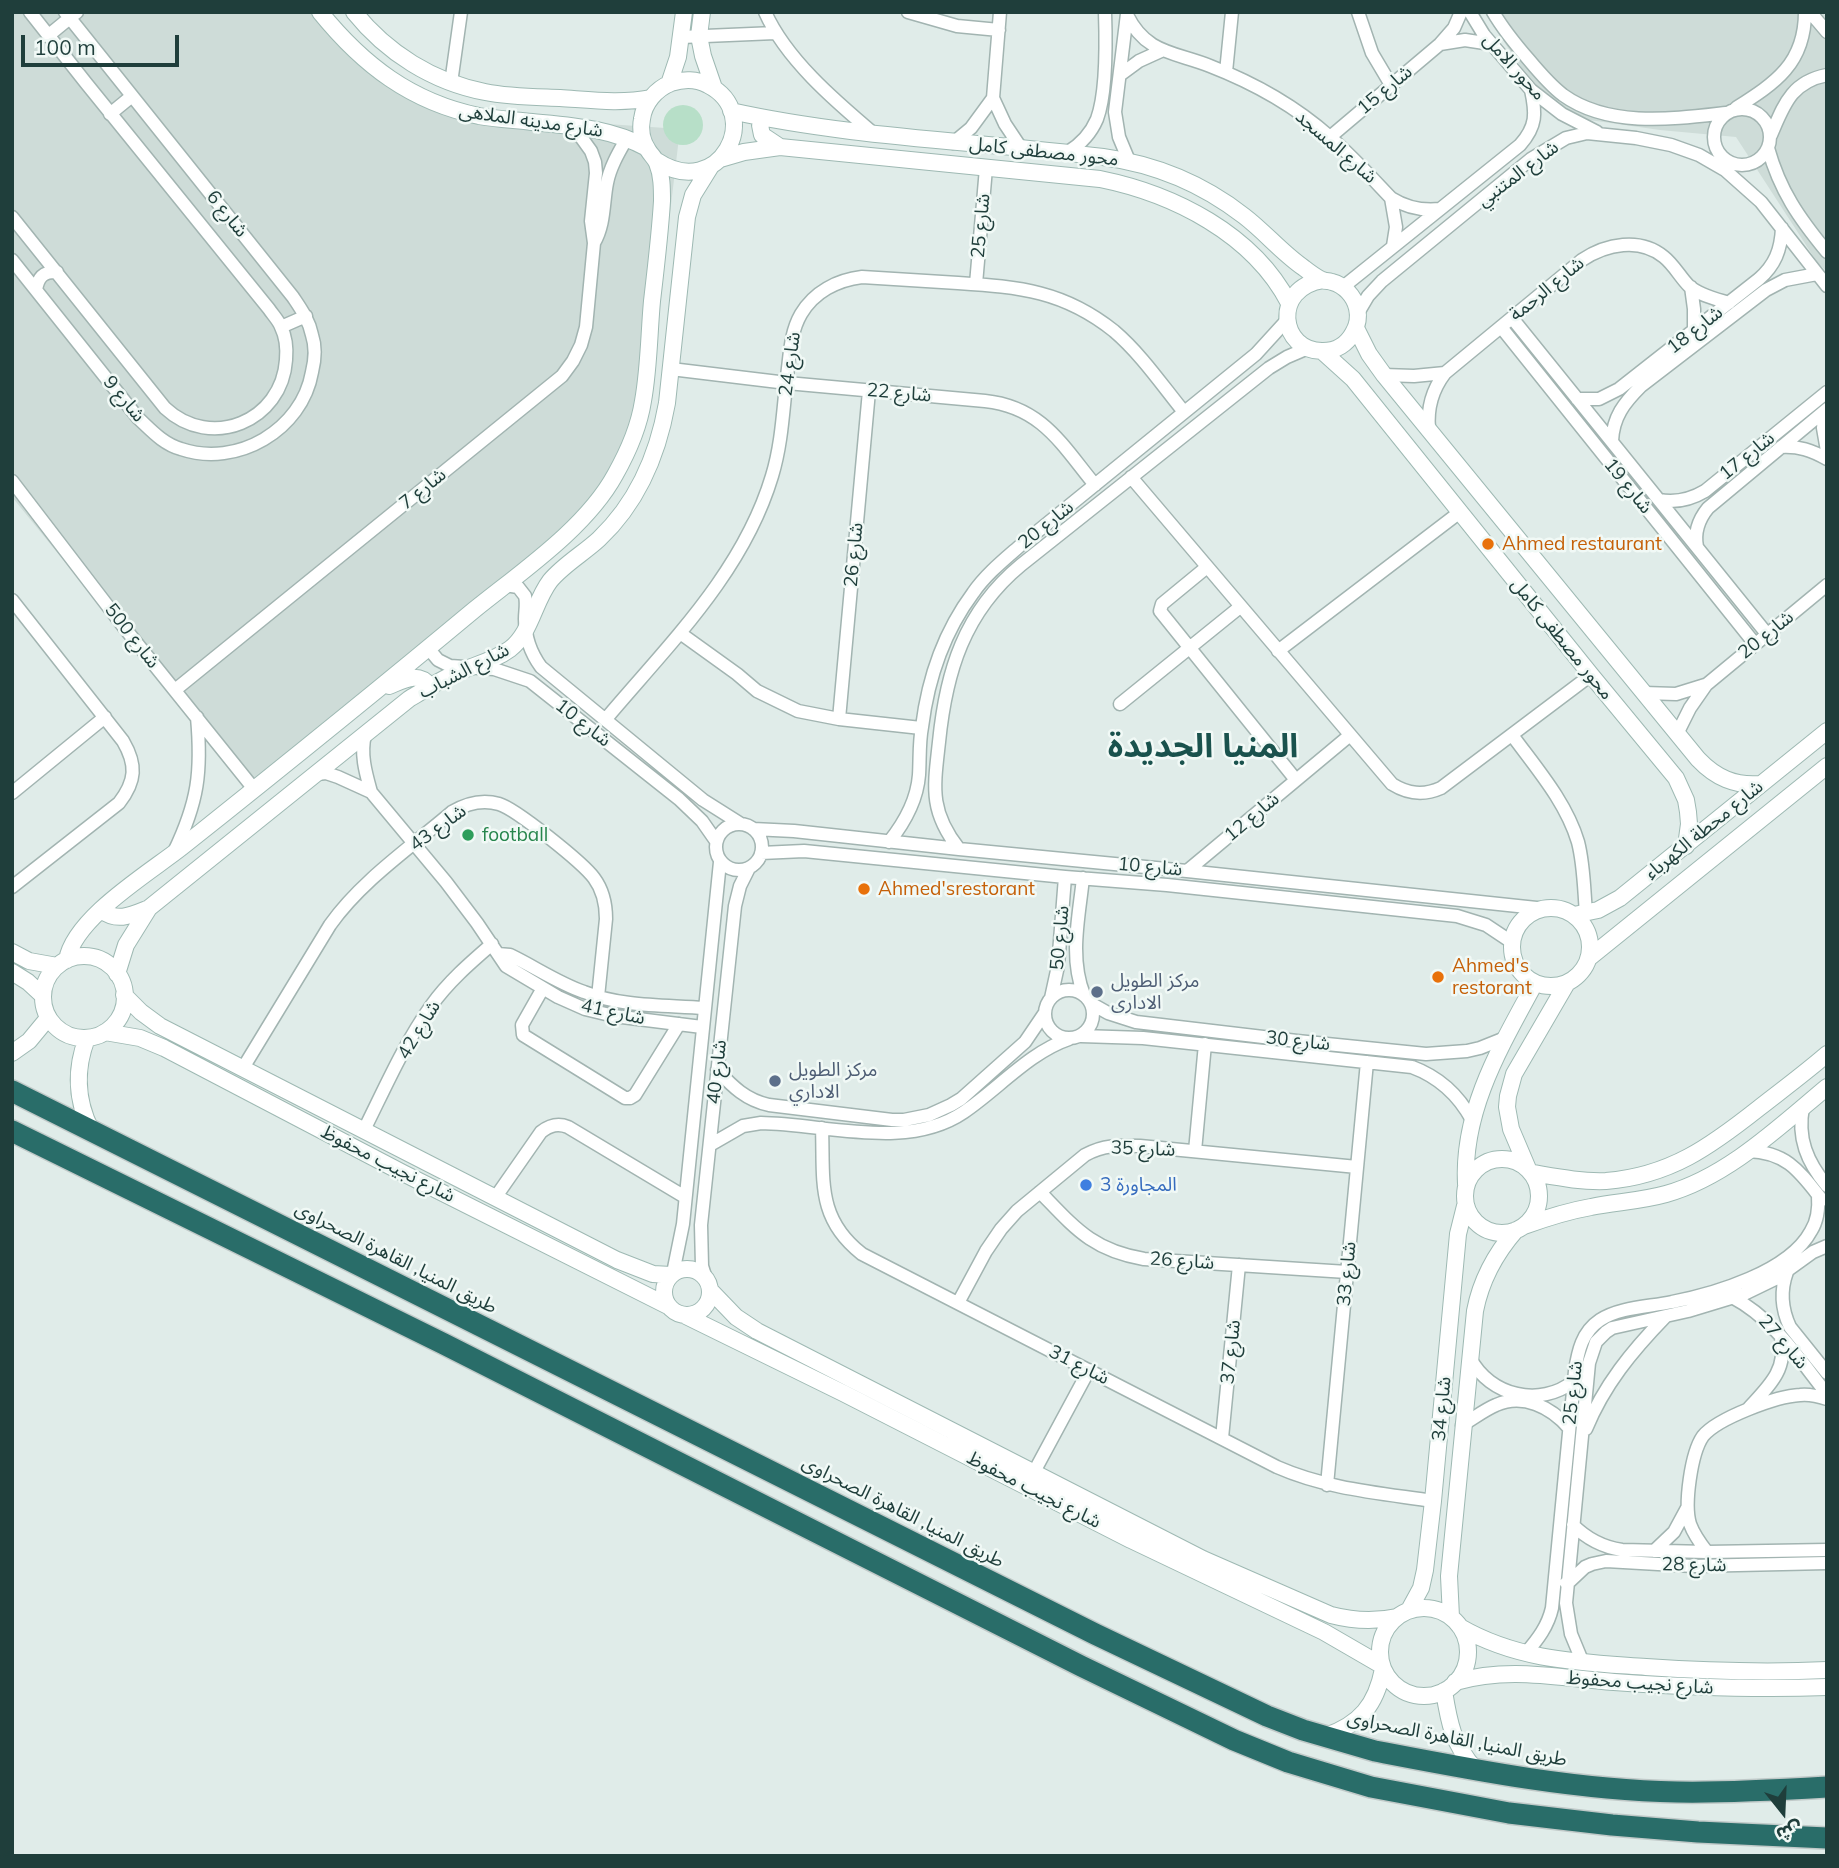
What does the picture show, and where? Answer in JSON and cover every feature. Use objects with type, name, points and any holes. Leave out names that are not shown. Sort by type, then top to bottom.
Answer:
[{"type":"highway","name":"طريق المنيا, القاهرة الصحراوى","points":[[12,1091],[1095,1634],[1267,1716],[1303,1730],[1375,1751],[1564,1783],[1637,1790],[1726,1792],[1827,1787]]},
{"type":"highway","points":[[12,1131],[444,1344],[1081,1666],[1234,1740],[1288,1762],[1371,1787],[1509,1813],[1698,1832],[1827,1838]]},
{"type":"street","name":"شارع مدينه الملاهى","points":[[320,12],[371,66],[412,93],[450,109],[481,116],[601,130],[627,138],[652,154]]},
{"type":"street","name":"شارع مدينه الملاهى","points":[[354,12],[372,32],[401,56],[451,83],[486,92],[523,96],[618,102],[651,98]]},
{"type":"street","points":[[451,83],[461,12]]},
{"type":"street","points":[[669,84],[678,57],[684,12]]},
{"type":"street","points":[[702,12],[699,36],[714,88]]},
{"type":"street","points":[[765,12],[775,33],[787,49],[818,83],[873,134]]},
{"type":"street","points":[[908,12],[957,26],[999,30]]},
{"type":"street","points":[[953,142],[971,128],[993,98],[1000,12]]},
{"type":"street","points":[[1068,152],[1088,134],[1097,119],[1105,59],[1105,12]]},
{"type":"street","points":[[1226,72],[1232,12]]},
{"type":"street","points":[[1358,12],[1372,52],[1391,85]]},
{"type":"street","name":"شارع 15","points":[[1330,136],[1440,44],[1454,28],[1461,12]]},
{"type":"street","name":"محور الامل","points":[[1470,12],[1491,44],[1531,90],[1562,114],[1602,134]]},
{"type":"street","points":[[1493,12],[1522,52],[1551,85],[1595,111],[1652,119],[1686,118],[1741,108],[1758,113],[1769,127],[1778,178],[1792,207],[1827,252]]},
{"type":"street","points":[[1808,12],[1827,32]]},
{"type":"street","points":[[1808,12],[1803,38],[1794,60],[1779,77],[1729,112],[1716,126],[1714,142],[1717,150],[1727,161],[1743,165],[1758,160],[1770,142],[1787,100],[1793,92],[1810,79],[1827,75]]},
{"type":"street","name":"شارع 6","points":[[33,13],[110,114],[281,327],[287,350],[285,374],[275,396],[259,412]]},
{"type":"street","points":[[49,36],[71,14]]},
{"type":"street","name":"شارع 6","points":[[71,14],[132,96],[306,316],[313,337],[315,359],[310,382],[301,403],[276,432]]},
{"type":"street","points":[[1127,14],[1115,112],[1119,137],[1129,160]]},
{"type":"street","name":"شارع المسجد","points":[[1127,14],[1141,37],[1161,51],[1226,72],[1281,101],[1330,136],[1391,198],[1418,209],[1440,209]]},
{"type":"street","points":[[682,37],[775,33]]},
{"type":"street","points":[[1440,44],[1465,40],[1491,44]]},
{"type":"street","points":[[1120,75],[1139,61],[1161,51]]},
{"type":"street","points":[[1510,64],[1522,52]]},
{"type":"street","points":[[680,80],[692,80],[714,88],[731,111],[734,128],[727,150],[716,162],[700,170],[677,171],[666,167],[652,154],[641,130],[645,108],[651,98],[659,90],[680,80]]},
{"type":"street","name":"شارع المتنبي","points":[[1343,287],[1520,145],[1535,121],[1531,90]]},
{"type":"street","points":[[110,114],[132,96]]},
{"type":"street","points":[[521,121],[523,96]]},
{"type":"street","points":[[993,98],[1004,124],[1021,148]]},
{"type":"street","points":[[1099,110],[1115,112]]},
{"type":"street","name":"محور مصطفى كامل","points":[[731,111],[764,119],[873,134],[1129,160],[1188,182],[1242,214],[1296,262],[1323,281]]},
{"type":"street","points":[[764,119],[760,125],[762,135],[780,147]]},
{"type":"street","name":"شارع 7","points":[[175,690],[562,376],[577,353],[586,327],[594,243],[591,220],[595,162],[591,151],[573,126]]},
{"type":"street","name":"شارع المتنبي","points":[[1357,321],[1368,296],[1382,281],[1531,159],[1566,138],[1587,133],[1654,141],[1699,155],[1725,170],[1748,189],[1827,286]]},
{"type":"street","name":"شارع 7","points":[[594,243],[601,228],[611,169],[627,138]]},
{"type":"street","points":[[1520,145],[1531,159]]},
{"type":"street","name":"محور مصطفى كامل","points":[[716,162],[744,152],[780,147],[1100,179],[1152,193],[1208,221],[1244,248],[1267,271],[1289,303]]},
{"type":"street","points":[[1699,155],[1717,150]]},
{"type":"street","name":"شارع الشباب","points":[[62,963],[76,937],[101,910],[377,690],[569,532],[592,508],[613,479],[631,444],[643,400],[662,187],[652,154]]},
{"type":"street","points":[[1100,179],[1103,157]]},
{"type":"street","name":"شارع الشباب","points":[[117,974],[126,946],[149,908],[409,699],[430,686],[508,651],[521,638],[552,578],[609,529],[638,488],[661,433],[667,403],[687,217],[693,195],[716,162]]},
{"type":"street","points":[[1743,165],[1748,189]]},
{"type":"street","name":"شارع 25","points":[[976,284],[986,168]]},
{"type":"street","name":"شارع المسجد","points":[[1391,198],[1396,217],[1393,246]]},
{"type":"street","points":[[660,232],[676,212],[682,211],[687,217]]},
{"type":"street","name":"شارع 9","points":[[12,217],[165,408],[189,424],[207,429],[226,428],[259,412]]},
{"type":"street","name":"شارع 18","points":[[1577,399],[1606,397],[1638,382],[1762,285],[1779,251],[1782,228]]},
{"type":"street","name":"شارع الرحمة","points":[[1429,429],[1431,400],[1445,373],[1591,254],[1610,247],[1630,245],[1649,248],[1664,257],[1690,287],[1729,303]]},
{"type":"street","name":"شارع 9","points":[[12,260],[138,418],[156,436],[179,449],[204,455],[230,453],[255,445],[276,432]]},
{"type":"street","points":[[36,290],[41,275],[57,272]]},
{"type":"street","name":"شارع 18","points":[[1612,441],[1617,414],[1638,382],[1694,331],[1729,303],[1762,285],[1816,274]]},
{"type":"street","name":"شارع 24","points":[[605,720],[680,633],[721,580],[757,518],[778,454],[792,335],[796,323],[811,301],[830,286],[862,277],[1004,286],[1044,293],[1078,307],[1132,348],[1184,412]]},
{"type":"street","points":[[1312,282],[1334,282],[1351,294],[1356,303],[1357,321],[1352,336],[1339,348],[1315,350],[1294,337],[1287,320],[1289,303],[1295,294],[1312,282]]},
{"type":"street","points":[[1690,287],[1694,331]]},
{"type":"street","points":[[281,327],[306,316]]},
{"type":"street","name":"شارع 19","points":[[1512,318],[1767,634]]},
{"type":"street","name":"شارع 20","points":[[889,842],[904,822],[914,799],[919,776],[921,728],[935,666],[949,633],[973,593],[988,575],[1045,526],[1256,354],[1287,320]]},
{"type":"street","name":"محور مصطفى كامل","points":[[1357,321],[1369,354],[1384,374],[1698,760],[1716,775],[1737,783],[1760,784]]},
{"type":"street","name":"شارع 19","points":[[1501,327],[1755,644]]},
{"type":"street","name":"محور مصطفى كامل","points":[[1315,350],[1353,379],[1676,778],[1686,800],[1689,824],[1686,846]]},
{"type":"street","name":"شارع 20","points":[[959,849],[943,827],[935,801],[942,707],[959,649],[995,591],[1015,570],[1269,368],[1287,357],[1315,350]]},
{"type":"street","name":"شارع 22","points":[[671,369],[787,383],[999,402],[1023,411],[1043,424],[1095,485]]},
{"type":"street","points":[[1384,374],[1415,376],[1445,373]]},
{"type":"street","name":"شارع 26","points":[[839,719],[869,391]]},
{"type":"street","name":"شارع 17","points":[[1659,500],[1676,501],[1705,491],[1827,392]]},
{"type":"street","points":[[1826,410],[1822,428],[1827,452]]},
{"type":"street","name":"شارع 17","points":[[1697,547],[1696,533],[1704,513],[1826,410]]},
{"type":"street","points":[[259,412],[276,432]]},
{"type":"street","points":[[1781,447],[1808,449],[1827,459]]},
{"type":"street","points":[[1131,477],[1392,785],[1418,794],[1441,788],[1591,675]]},
{"type":"street","points":[[1719,479],[1729,490]]},
{"type":"street","name":"شارع 500","points":[[12,481],[17,493],[254,789]]},
{"type":"street","points":[[1635,494],[1646,484]]},
{"type":"street","points":[[1278,651],[1460,512]]},
{"type":"street","points":[[1045,526],[1055,538]]},
{"type":"street","points":[[1511,576],[1534,558]]},
{"type":"street","points":[[536,559],[537,572],[544,578],[552,578]]},
{"type":"street","points":[[1208,567],[1162,604],[1161,614],[1296,780]]},
{"type":"street","name":"شارع 10","points":[[505,585],[518,587],[525,596],[525,629],[530,650],[541,667],[698,795],[747,827],[1546,909]]},
{"type":"street","name":"شارع 20","points":[[1677,734],[1706,685],[1827,585]]},
{"type":"street","points":[[12,600],[105,717],[130,753],[133,766],[132,779],[119,803],[18,875],[12,887]]},
{"type":"street","points":[[1120,704],[1240,607]]},
{"type":"street","points":[[680,633],[757,691],[798,710],[839,719],[921,728]]},
{"type":"street","name":"شارع 10","points":[[428,648],[444,664],[457,668],[506,672],[530,681],[688,807],[716,841]]},
{"type":"street","points":[[530,681],[541,667]]},
{"type":"street","points":[[377,690],[416,677],[424,679],[430,686]]},
{"type":"street","name":"شارع 20","points":[[1644,694],[1676,694],[1706,685]]},
{"type":"street","points":[[12,792],[105,717]]},
{"type":"street","points":[[174,853],[195,800],[199,772],[197,717]]},
{"type":"street","name":"شارع محطة الكهرباء","points":[[1580,914],[1609,905],[1620,898],[1827,731]]},
{"type":"street","points":[[1656,754],[1677,734]]},
{"type":"street","name":"شارع 41","points":[[365,735],[362,744],[363,756],[371,792]]},
{"type":"street","points":[[1512,735],[1556,796],[1573,827],[1582,861],[1580,914],[1590,946],[1589,958],[1584,968],[1567,983],[1546,986],[1535,983],[1520,971],[1515,962],[1513,943],[1523,920],[1546,909],[1580,914]]},
{"type":"street","name":"شارع 12","points":[[1187,871],[1349,736]]},
{"type":"street","name":"شارع محطة الكهرباء","points":[[1589,958],[1827,766]]},
{"type":"street","name":"شارع 41","points":[[317,774],[338,777],[371,792],[462,902],[506,966],[571,1003],[600,1013],[702,1027]]},
{"type":"street","points":[[688,807],[698,795]]},
{"type":"street","points":[[914,799],[935,801]]},
{"type":"street","name":"شارع 43","points":[[243,1068],[337,914],[362,888],[460,808],[477,802],[496,803],[515,811],[585,868],[599,886],[606,908],[606,919],[598,997]]},
{"type":"street","points":[[733,825],[747,827],[761,840],[759,859],[749,868],[730,869],[720,862],[717,856],[716,841],[725,828],[733,825]]},
{"type":"street","points":[[814,852],[817,834]]},
{"type":"street","name":"شارع 10","points":[[761,853],[793,850],[1167,885],[1467,918],[1486,925],[1513,943]]},
{"type":"street","name":"شارع 40","points":[[672,1274],[683,1224],[720,862]]},
{"type":"street","name":"شارع 40","points":[[708,1284],[702,1266],[701,1225],[737,896],[749,868]]},
{"type":"street","points":[[1167,885],[1168,869]]},
{"type":"street","name":"شارع 50","points":[[1051,998],[1058,966],[1065,877]]},
{"type":"street","name":"شارع 50","points":[[1083,878],[1075,953],[1077,974],[1088,999]]},
{"type":"street","points":[[101,910],[111,916],[123,918],[149,908]]},
{"type":"street","points":[[712,938],[731,941]]},
{"type":"street","name":"شارع 41","points":[[495,949],[575,989],[598,997],[629,1003],[704,1008]]},
{"type":"street","name":"شارع 42","points":[[365,1130],[412,1037],[432,1005],[455,978],[495,949]]},
{"type":"street","points":[[12,952],[29,961],[62,963]]},
{"type":"street","points":[[78,957],[89,957],[110,965],[117,974],[124,995],[121,1012],[105,1032],[78,1038],[61,1031],[48,1018],[44,1007],[45,984],[50,974],[62,963],[78,957]]},
{"type":"street","points":[[12,972],[43,995]]},
{"type":"street","points":[[1535,983],[1491,1066],[1472,1120],[1466,1147],[1465,1206],[1476,1224],[1495,1233],[1506,1233],[1577,1209],[1646,1199],[1673,1192],[1713,1174],[1748,1151],[1827,1087]]},
{"type":"street","points":[[1520,1228],[1536,1211],[1539,1191],[1511,1129],[1507,1096],[1514,1074],[1567,983]]},
{"type":"street","points":[[543,988],[522,1025],[523,1035],[625,1098],[635,1095],[679,1024]]},
{"type":"street","points":[[710,1145],[743,1126],[761,1123],[890,1133],[914,1132],[946,1123],[964,1113],[1053,1046],[1075,1037],[1091,1026],[1094,1018],[1088,999],[1076,990],[1058,992],[1047,1003],[1044,1014],[1030,1035],[961,1099],[929,1115],[904,1120],[761,1104],[734,1088],[718,1070]]},
{"type":"street","name":"شارع نجيب محفوظ","points":[[124,995],[160,1026],[495,1198],[617,1260],[653,1274],[672,1274]]},
{"type":"street","name":"شارع 30","points":[[1088,999],[1108,1013],[1136,1022],[1426,1054],[1467,1051],[1505,1038]]},
{"type":"street","points":[[1044,1014],[1051,1031],[1062,1038],[1075,1037]]},
{"type":"street","points":[[12,1053],[22,1048],[48,1018]]},
{"type":"street","points":[[1134,1037],[1136,1022]]},
{"type":"street","points":[[152,1042],[160,1026]]},
{"type":"street","name":"شارع نجيب محفوظ","points":[[105,1032],[152,1042],[403,1173],[668,1306]]},
{"type":"street","name":"شارع 30","points":[[1075,1037],[1134,1037],[1412,1067],[1443,1083],[1460,1100],[1472,1120]]},
{"type":"street","points":[[87,1038],[80,1060],[78,1084],[82,1108],[91,1130]]},
{"type":"street","points":[[1195,1151],[1205,1044]]},
{"type":"street","points":[[1011,1054],[1023,1067]]},
{"type":"street","points":[[1422,1071],[1426,1054]]},
{"type":"street","points":[[1466,1184],[1481,1164],[1505,1158],[1518,1162],[1530,1171],[1581,1181],[1627,1178],[1678,1163],[1727,1134],[1827,1054]]},
{"type":"street","name":"شارع 33","points":[[1327,1485],[1367,1062]]},
{"type":"street","points":[[775,1124],[778,1106]]},
{"type":"street","points":[[1803,1107],[1803,1147],[1812,1177]]},
{"type":"street","points":[[890,1133],[892,1120]]},
{"type":"street","points":[[495,1198],[541,1132],[557,1125],[568,1127],[685,1197]]},
{"type":"street","name":"شارع 31","points":[[822,1128],[826,1206],[839,1232],[862,1254],[1296,1475],[1327,1485],[1433,1501]]},
{"type":"street","name":"شارع 35","points":[[958,1303],[986,1251],[1017,1211],[1085,1154],[1104,1146],[1195,1151],[1357,1167]]},
{"type":"street","points":[[1748,1151],[1784,1159],[1812,1177],[1823,1191],[1827,1206]]},
{"type":"street","name":"شارع 25","points":[[1583,1663],[1568,1624],[1561,1583],[1569,1429],[1577,1354],[1587,1332],[1609,1315],[1665,1317],[1732,1297],[1766,1284],[1787,1272],[1811,1232],[1823,1191]]},
{"type":"street","name":"شارع 26","points":[[1040,1192],[1086,1237],[1112,1251],[1144,1259],[1347,1272]]},
{"type":"street","name":"شارع 34","points":[[1403,1614],[1418,1596],[1423,1579],[1458,1234],[1465,1206]]},
{"type":"street","points":[[683,1224],[701,1225]]},
{"type":"street","name":"شارع 34","points":[[1455,1622],[1449,1576],[1475,1311],[1479,1292],[1497,1255],[1520,1228]]},
{"type":"street","name":"شارع 25","points":[[1526,1653],[1546,1626],[1561,1583],[1573,1525],[1592,1349],[1606,1332],[1631,1316],[1736,1284],[1827,1246]]},
{"type":"street","points":[[610,1277],[617,1260]]},
{"type":"street","name":"شارع 37","points":[[1222,1438],[1239,1265]]},
{"type":"street","points":[[684,1269],[701,1274],[708,1284],[708,1301],[702,1310],[692,1315],[676,1313],[665,1301],[663,1290],[667,1280],[672,1274],[684,1269]]},
{"type":"street","name":"شارع 27","points":[[1787,1272],[1782,1290],[1785,1331],[1827,1397]]},
{"type":"street","name":"شارع نجيب محفوظ","points":[[708,1284],[736,1317],[772,1339],[1203,1559],[1331,1615],[1371,1621],[1403,1614]]},
{"type":"street","name":"شارع 27","points":[[1732,1297],[1785,1331],[1827,1373]]},
{"type":"street","name":"شارع نجيب محفوظ","points":[[686,1316],[1131,1540],[1324,1632],[1382,1667]]},
{"type":"street","points":[[1582,1439],[1611,1380],[1631,1353],[1665,1317]]},
{"type":"street","points":[[1748,1410],[1777,1374],[1785,1331]]},
{"type":"street","points":[[765,1355],[772,1339]]},
{"type":"street","points":[[1469,1358],[1477,1370],[1496,1385],[1550,1410],[1569,1429]]},
{"type":"street","points":[[1034,1472],[1089,1370]]},
{"type":"street","points":[[1462,1425],[1498,1404],[1550,1395],[1563,1390],[1574,1381]]},
{"type":"street","points":[[1707,1552],[1693,1531],[1687,1508],[1692,1463],[1698,1444],[1708,1431],[1748,1410],[1793,1395],[1827,1397]]},
{"type":"street","points":[[1654,1551],[1674,1532],[1687,1508]]},
{"type":"street","name":"شارع 28","points":[[1573,1525],[1595,1542],[1613,1549],[1621,1556],[1693,1566],[1779,1558],[1827,1550]]},
{"type":"street","name":"شارع 28","points":[[1561,1583],[1592,1564],[1654,1551],[1707,1552],[1827,1563]]},
{"type":"street","points":[[1326,1736],[1354,1723],[1374,1699],[1380,1685],[1382,1638],[1385,1630],[1403,1614],[1430,1608],[1455,1622],[1467,1643],[1467,1660],[1461,1676],[1449,1687],[1428,1695],[1405,1692],[1392,1682],[1382,1667]]},
{"type":"street","points":[[1324,1632],[1331,1615]]},
{"type":"street","name":"شارع نجيب محفوظ","points":[[1455,1622],[1489,1642],[1544,1658],[1688,1670],[1827,1687]]},
{"type":"street","points":[[1521,1673],[1526,1653]]},
{"type":"street","name":"شارع نجيب محفوظ","points":[[1449,1687],[1483,1675],[1521,1673],[1724,1688],[1827,1670]]},
{"type":"street","points":[[1449,1687],[1451,1732],[1475,1769]]},
{"type":"shaded area","points":[[12,12],[329,12],[360,47],[405,81],[448,104],[506,117],[680,129],[646,415],[605,503],[583,529],[254,794],[12,497]]},
{"type":"shaded area","points":[[1484,12],[1822,12],[1827,17],[1827,272],[1817,262],[1736,137],[1578,120],[1529,79]]},
{"type":"green space","points":[[683,105],[691,106],[697,111],[702,117],[702,133],[697,139],[691,144],[683,145],[675,144],[669,139],[664,133],[663,125],[664,117],[669,111],[675,106]]},
{"type":"place","name":"Ahmed restaurant","points":[[1488,544]]},
{"type":"place","name":"football","points":[[468,835]]},
{"type":"place","name":"Ahmed'srestorant","points":[[864,889]]},
{"type":"place","name":"Ahmed's restorant","points":[[1438,977]]},
{"type":"place","name":"مركز الطويل الادارى","points":[[1097,992]]},
{"type":"place","name":"مركز الطويل الاداري","points":[[775,1081]]},
{"type":"place","name":"المجاورة 3","points":[[1086,1185]]},
{"type":"district","name":"المنيا الجديدة","points":[[1203,747]]}]
